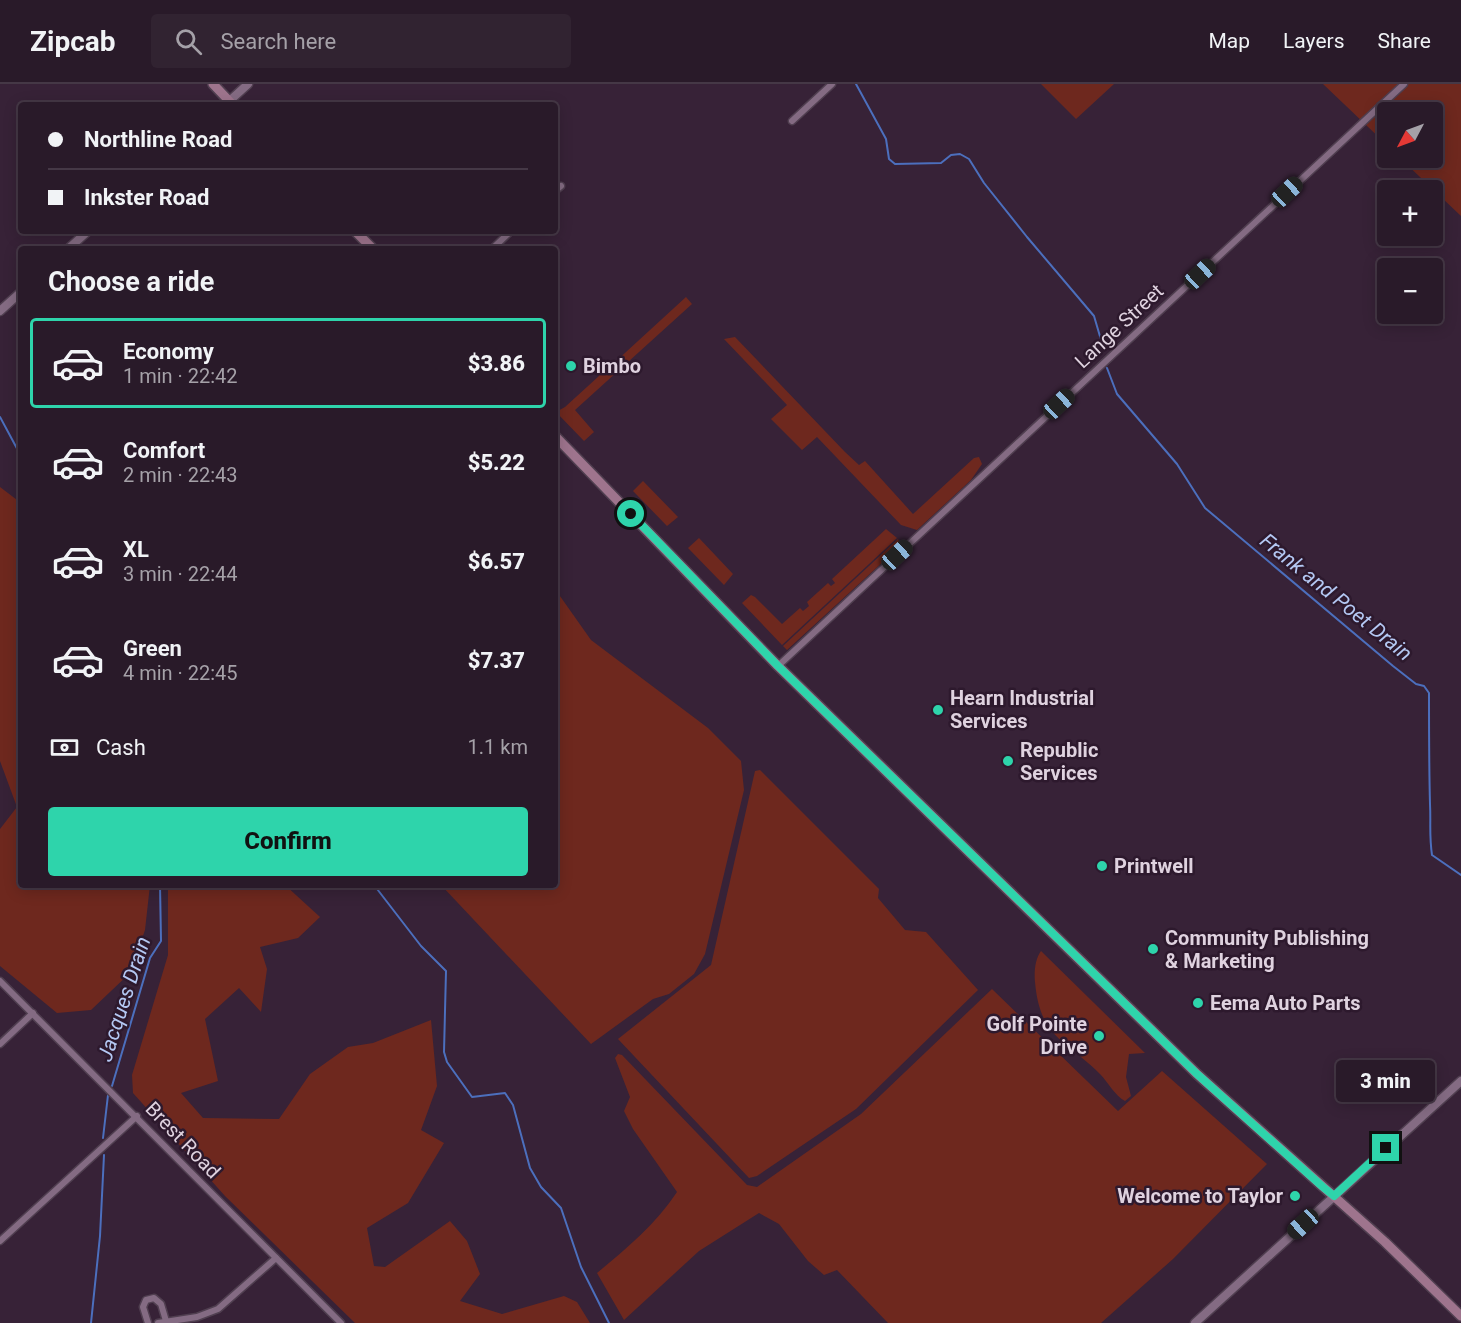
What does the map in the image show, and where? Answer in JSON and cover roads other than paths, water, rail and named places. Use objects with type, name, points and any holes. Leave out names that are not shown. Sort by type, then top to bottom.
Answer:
[{"type":"main road","points":[[213,84],[227,102]]},
{"type":"main road","points":[[358,234],[370,246]]},
{"type":"main road","points":[[558,439],[778,666],[1197,1074],[1334,1196],[1461,1316]]},
{"type":"street","points":[[231,102],[248,84]]},
{"type":"street","points":[[792,121],[832,84]]},
{"type":"street","name":"Lange Street","points":[[778,666],[1404,84]]},
{"type":"street","points":[[71,246],[84,234]]},
{"type":"street","points":[[495,246],[509,234]]},
{"type":"street","points":[[0,311],[18,295]]},
{"type":"street","name":"Brest Road","points":[[0,981],[138,1116],[341,1323]]},
{"type":"street","points":[[0,1044],[33,1013]]},
{"type":"street","points":[[1196,1323],[1461,1081]]},
{"type":"street","points":[[0,1241],[138,1116]]},
{"type":"street","points":[[158,1323],[197,1317],[218,1309],[276,1258]]},
{"type":"street","points":[[148,1323],[143,1307],[146,1300],[154,1298],[161,1304],[166,1321]]},
{"type":"waterway","name":"Frank and Poet Drain","points":[[856,84],[886,139],[889,159],[895,164],[941,163],[951,155],[960,154],[969,159],[984,183],[1094,316],[1104,350]]},
{"type":"waterway","name":"Frank and Poet Drain","points":[[1107,368],[1117,394],[1177,464],[1205,508],[1393,666],[1416,684],[1424,686],[1429,693],[1432,855],[1461,875]]},
{"type":"waterway","points":[[0,417],[18,450]]},
{"type":"waterway","name":"Jacques Drain","points":[[112,1086],[150,958],[161,941],[160,888]]},
{"type":"waterway","points":[[376,888],[421,946],[446,971],[444,1052],[447,1062],[472,1097],[505,1093],[513,1105],[530,1168],[541,1187],[561,1208],[581,1267],[609,1323]]},
{"type":"waterway","name":"Jacques Drain","points":[[103,1138],[108,1095]]},
{"type":"waterway","name":"Jacques Drain","points":[[91,1323],[100,1236],[104,1155]]},
{"type":"place","name":"Bimbo","points":[[571,366]]},
{"type":"place","name":"Hearn Industrial Services","points":[[938,710]]},
{"type":"place","name":"Republic Services","points":[[1008,761]]},
{"type":"place","name":"Printwell","points":[[1102,866]]},
{"type":"place","name":"Community Publishing & Marketing","points":[[1153,949]]},
{"type":"place","name":"Eema Auto Parts","points":[[1198,1003]]},
{"type":"place","name":"Golf Pointe Drive","points":[[1099,1036]]},
{"type":"place","name":"Welcome to Taylor","points":[[1295,1196]]}]
